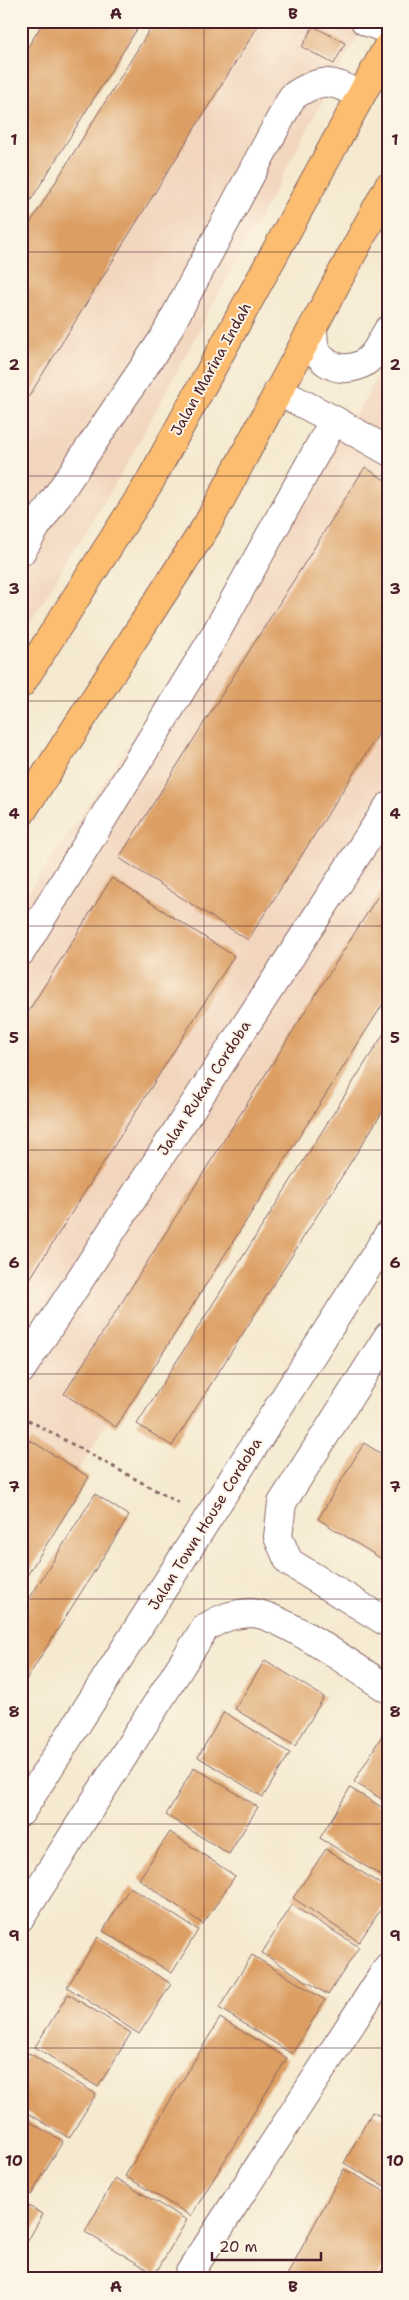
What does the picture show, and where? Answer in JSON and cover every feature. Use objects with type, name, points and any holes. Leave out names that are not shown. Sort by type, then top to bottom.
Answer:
[{"type":"main road","name":"Jalan Marina Indah","points":[[21,684],[149,483],[388,46]]},
{"type":"main road","points":[[21,813],[207,525],[388,187]]},
{"type":"street","points":[[365,21],[388,30]]},
{"type":"street","points":[[21,552],[163,339],[292,97],[308,86],[336,82],[360,95]]},
{"type":"street","points":[[313,327],[316,349],[321,356],[332,366],[345,369],[361,364],[372,357],[388,330]]},
{"type":"street","points":[[278,391],[388,451]]},
{"type":"street","points":[[21,952],[212,640],[334,420]]},
{"type":"street","name":"Jalan Rukan Cordoba","points":[[21,1370],[388,807]]},
{"type":"street","name":"Jalan Town House Cordoba","points":[[21,1812],[388,1235]]},
{"type":"street","points":[[388,1336],[282,1503],[278,1537],[289,1562],[388,1623]]},
{"type":"street","points":[[21,1917],[204,1628],[223,1616],[253,1613],[287,1625],[388,1688]]},
{"type":"street","points":[[188,2279],[189,2274],[388,1967]]},
{"type":"path","points":[[21,1416],[208,1519]]},
{"type":"shaded area","points":[[171,21],[366,21],[126,466],[21,637],[21,256]]},
{"type":"shaded area","points":[[388,351],[388,968],[21,1563],[21,903],[366,398]]},
{"type":"building","points":[[44,21],[125,21],[137,29],[21,216],[21,58]]},
{"type":"building","points":[[155,21],[261,21],[21,409],[21,238]]},
{"type":"building","points":[[313,26],[345,43],[334,64],[302,47]]},
{"type":"building","points":[[365,467],[388,482],[388,719],[248,940],[119,858]]},
{"type":"building","points":[[112,878],[234,956],[21,1293],[21,1023]]},
{"type":"building","points":[[388,880],[388,996],[116,1427],[64,1394]]},
{"type":"building","points":[[388,1027],[388,1103],[172,1446],[137,1424]]},
{"type":"building","points":[[30,1440],[89,1477],[21,1585],[21,1454]]},
{"type":"building","points":[[364,1443],[388,1458],[388,1563],[318,1519]]},
{"type":"building","points":[[95,1494],[129,1516],[21,1688],[21,1612]]},
{"type":"building","points":[[265,1660],[324,1697],[295,1746],[235,1709]]},
{"type":"building","points":[[224,1712],[290,1753],[263,1797],[198,1757]]},
{"type":"building","points":[[384,1732],[388,1734],[388,1803],[354,1782]]},
{"type":"building","points":[[194,1767],[258,1807],[229,1854],[166,1815]]},
{"type":"building","points":[[350,1788],[388,1811],[388,1880],[320,1838]]},
{"type":"building","points":[[170,1832],[235,1876],[203,1924],[139,1879]]},
{"type":"building","points":[[326,1849],[388,1889],[388,1899],[359,1942],[293,1898]]},
{"type":"building","points":[[130,1887],[198,1930],[172,1973],[103,1931]]},
{"type":"building","points":[[292,1905],[359,1947],[328,1995],[262,1953]]},
{"type":"building","points":[[98,1937],[171,1984],[139,2034],[67,1987]]},
{"type":"building","points":[[252,1955],[325,2000],[292,2054],[219,2008]]},
{"type":"building","points":[[68,1994],[131,2033],[98,2087],[35,2047]]},
{"type":"building","points":[[220,2018],[287,2058],[191,2216],[125,2176]]},
{"type":"building","points":[[29,2053],[96,2094],[69,2138],[21,2109],[21,2065]]},
{"type":"building","points":[[388,2099],[388,2114],[381,2110]]},
{"type":"building","points":[[372,2112],[388,2120],[388,2188],[344,2163]]},
{"type":"building","points":[[21,2117],[63,2141],[31,2195],[21,2189]]},
{"type":"building","points":[[344,2169],[388,2193],[388,2258],[377,2279],[285,2279]]},
{"type":"building","points":[[115,2178],[187,2220],[155,2274],[85,2232]]},
{"type":"building","points":[[21,2202],[43,2214],[21,2253]]}]
